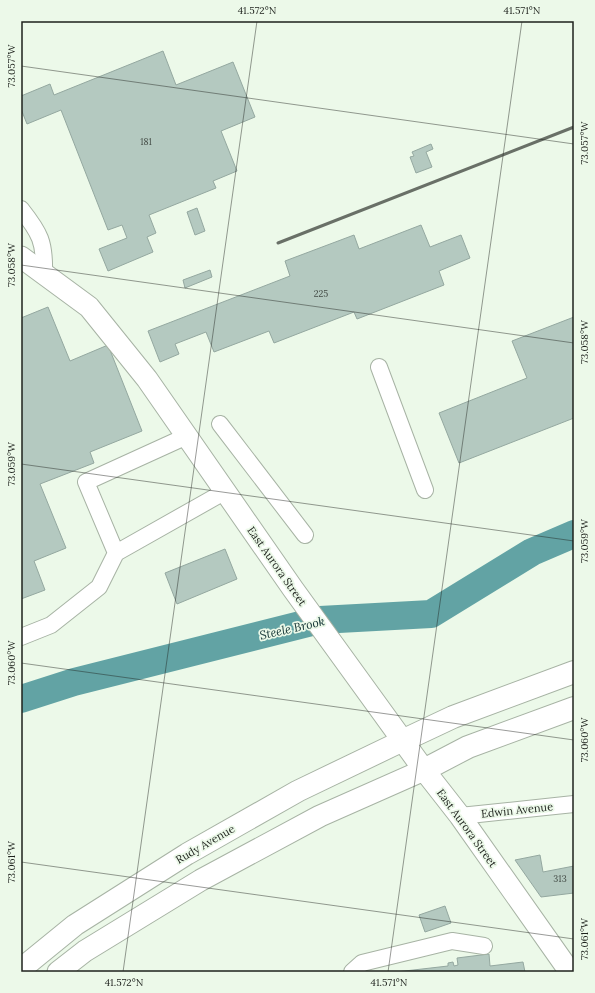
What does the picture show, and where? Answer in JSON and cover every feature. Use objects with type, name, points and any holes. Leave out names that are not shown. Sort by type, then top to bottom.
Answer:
[{"type":"highway","points":[[402,741],[453,717],[574,672]]},
{"type":"highway","points":[[424,770],[468,748],[574,708]]},
{"type":"main road","name":"East Aurora Street","points":[[21,257],[89,306],[147,379],[224,492],[402,741],[460,816],[570,972]]},
{"type":"main road","name":"Rudy Avenue","points":[[21,969],[75,925],[187,854],[298,791],[402,741]]},
{"type":"main road","points":[[58,972],[85,951],[200,880],[320,816],[424,770]]},
{"type":"street","points":[[21,209],[34,226],[42,241],[44,274]]},
{"type":"street","points":[[379,367],[425,490]]},
{"type":"street","points":[[220,424],[305,534]]},
{"type":"street","points":[[116,553],[86,482],[187,436]]},
{"type":"street","points":[[21,637],[51,625],[99,586],[116,553],[224,492]]},
{"type":"street","name":"Edwin Avenue","points":[[460,816],[574,804]]},
{"type":"street","points":[[352,972],[362,963],[452,941],[484,946]]},
{"type":"building","points":[[163,51],[176,85],[233,62],[255,117],[221,131],[237,171],[213,181],[216,188],[149,215],[156,233],[147,237],[153,252],[108,271],[99,249],[127,238],[122,225],[108,230],[61,110],[27,124],[21,109],[21,96],[50,84],[54,95]]},
{"type":"building","points":[[431,144],[433,149],[426,152],[432,167],[416,173],[410,157],[414,156],[412,152]]},
{"type":"building","points":[[197,208],[205,231],[195,235],[187,212]]},
{"type":"building","points":[[421,225],[430,247],[461,235],[470,258],[439,271],[444,285],[357,319],[354,312],[274,343],[269,331],[214,352],[206,332],[175,344],[179,354],[160,362],[148,331],[290,276],[285,261],[354,235],[359,249]]},
{"type":"building","points":[[210,270],[212,277],[185,288],[183,280]]},
{"type":"building","points":[[48,307],[70,361],[108,345],[142,431],[90,452],[94,463],[40,484],[66,548],[34,561],[45,590],[21,599],[21,318]]},
{"type":"building","points":[[574,317],[574,418],[459,463],[439,413],[527,378],[512,341]]},
{"type":"building","points":[[225,549],[237,579],[177,604],[165,573]]},
{"type":"building","points":[[540,855],[543,872],[574,866],[574,893],[541,897],[515,860]]},
{"type":"building","points":[[445,906],[451,923],[425,932],[419,915]]},
{"type":"building","points":[[489,954],[490,966],[523,962],[525,972],[396,972],[448,966],[448,963],[453,962],[454,966],[458,965],[457,958]]},
{"type":"waterway","name":"Steele Brook","points":[[21,699],[74,682],[320,620],[431,614],[532,552],[574,534]]},
{"type":"railway","points":[[278,243],[574,127]]}]
